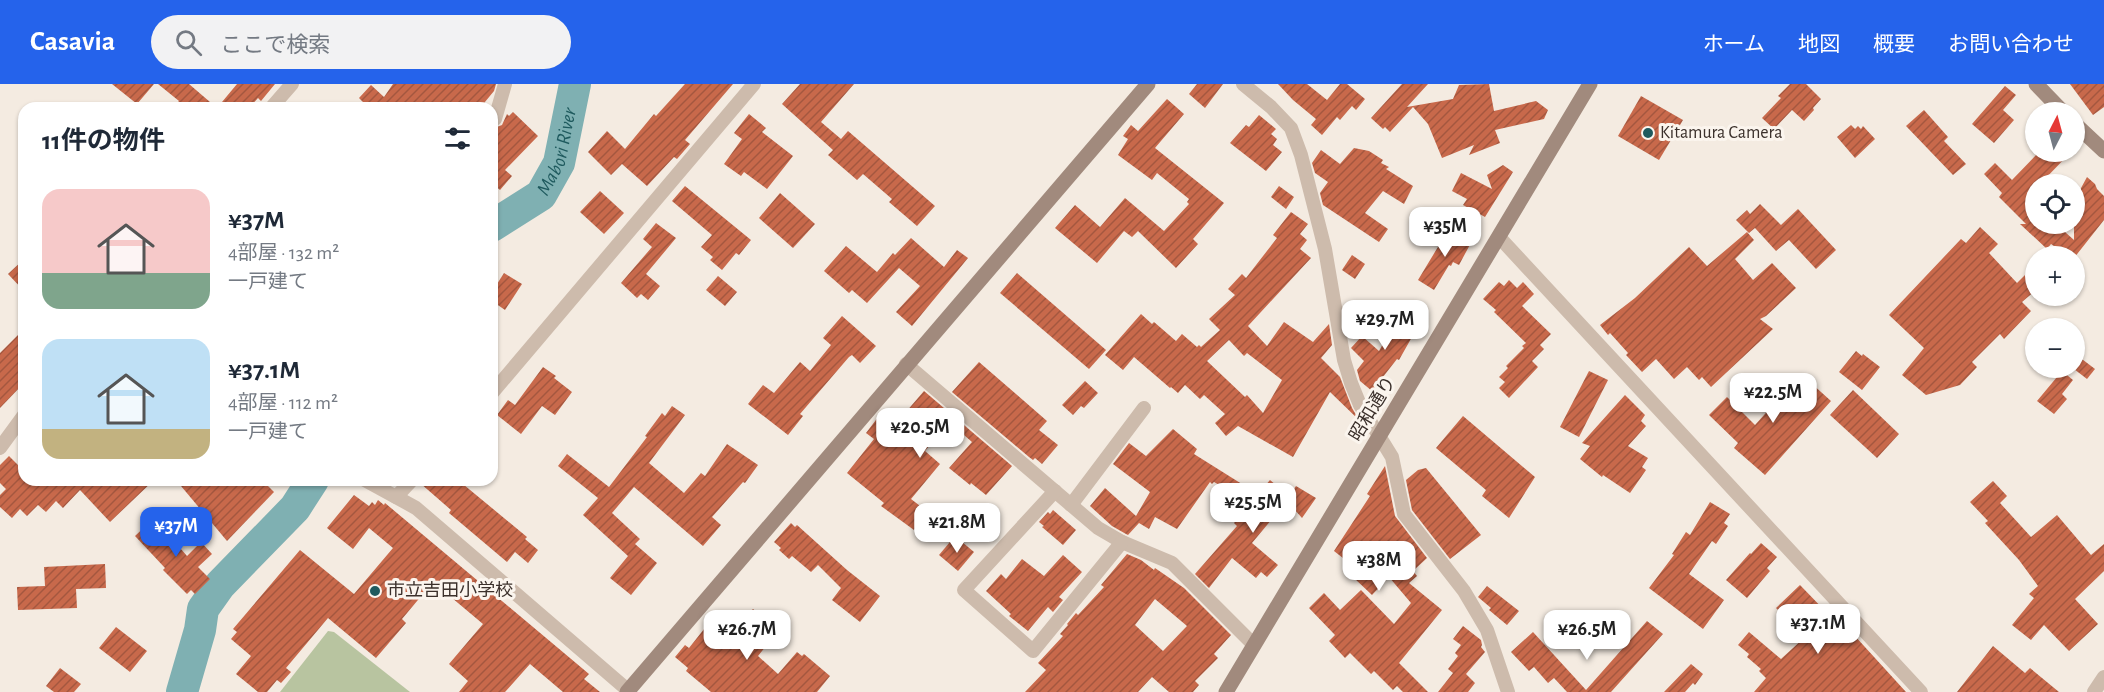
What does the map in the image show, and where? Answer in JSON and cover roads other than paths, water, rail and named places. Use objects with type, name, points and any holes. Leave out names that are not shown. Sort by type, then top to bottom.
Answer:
[{"type":"street","points":[[276,102],[292,84]]},
{"type":"street","points":[[498,108],[505,84]]},
{"type":"street","points":[[498,386],[754,84]]},
{"type":"street","points":[[376,486],[416,508],[629,691],[906,364],[1148,84]]},
{"type":"street","points":[[1242,84],[1271,106],[1291,128],[1301,155],[1325,249],[1344,360],[1360,405],[1392,457],[1404,514],[1464,591],[1487,630],[1508,692]]},
{"type":"street","name":"昭和通り","points":[[1226,692],[1590,84]]},
{"type":"street","points":[[2036,84],[2053,102]]},
{"type":"street","points":[[2085,133],[2104,151]]},
{"type":"street","points":[[1499,237],[1921,692]]},
{"type":"street","points":[[906,364],[1098,528],[1122,542],[1172,563],[1254,645]]},
{"type":"street","points":[[1071,505],[1144,408]]},
{"type":"street","points":[[0,448],[18,423]]},
{"type":"street","points":[[396,497],[406,486]]},
{"type":"street","points":[[1055,491],[964,590],[1033,651],[1122,542]]},
{"type":"street","points":[[2094,692],[2104,676]]},
{"type":"waterway","name":"Mabori River","points":[[498,222],[541,195],[559,163],[575,84]]},
{"type":"waterway","name":"Mabori River","points":[[182,692],[200,630],[203,609],[220,585],[295,508],[309,486]]},
{"type":"place","name":"Kitamura Camera","points":[[1648,133]]},
{"type":"place","name":"市立吉田小学校","points":[[375,591]]}]
